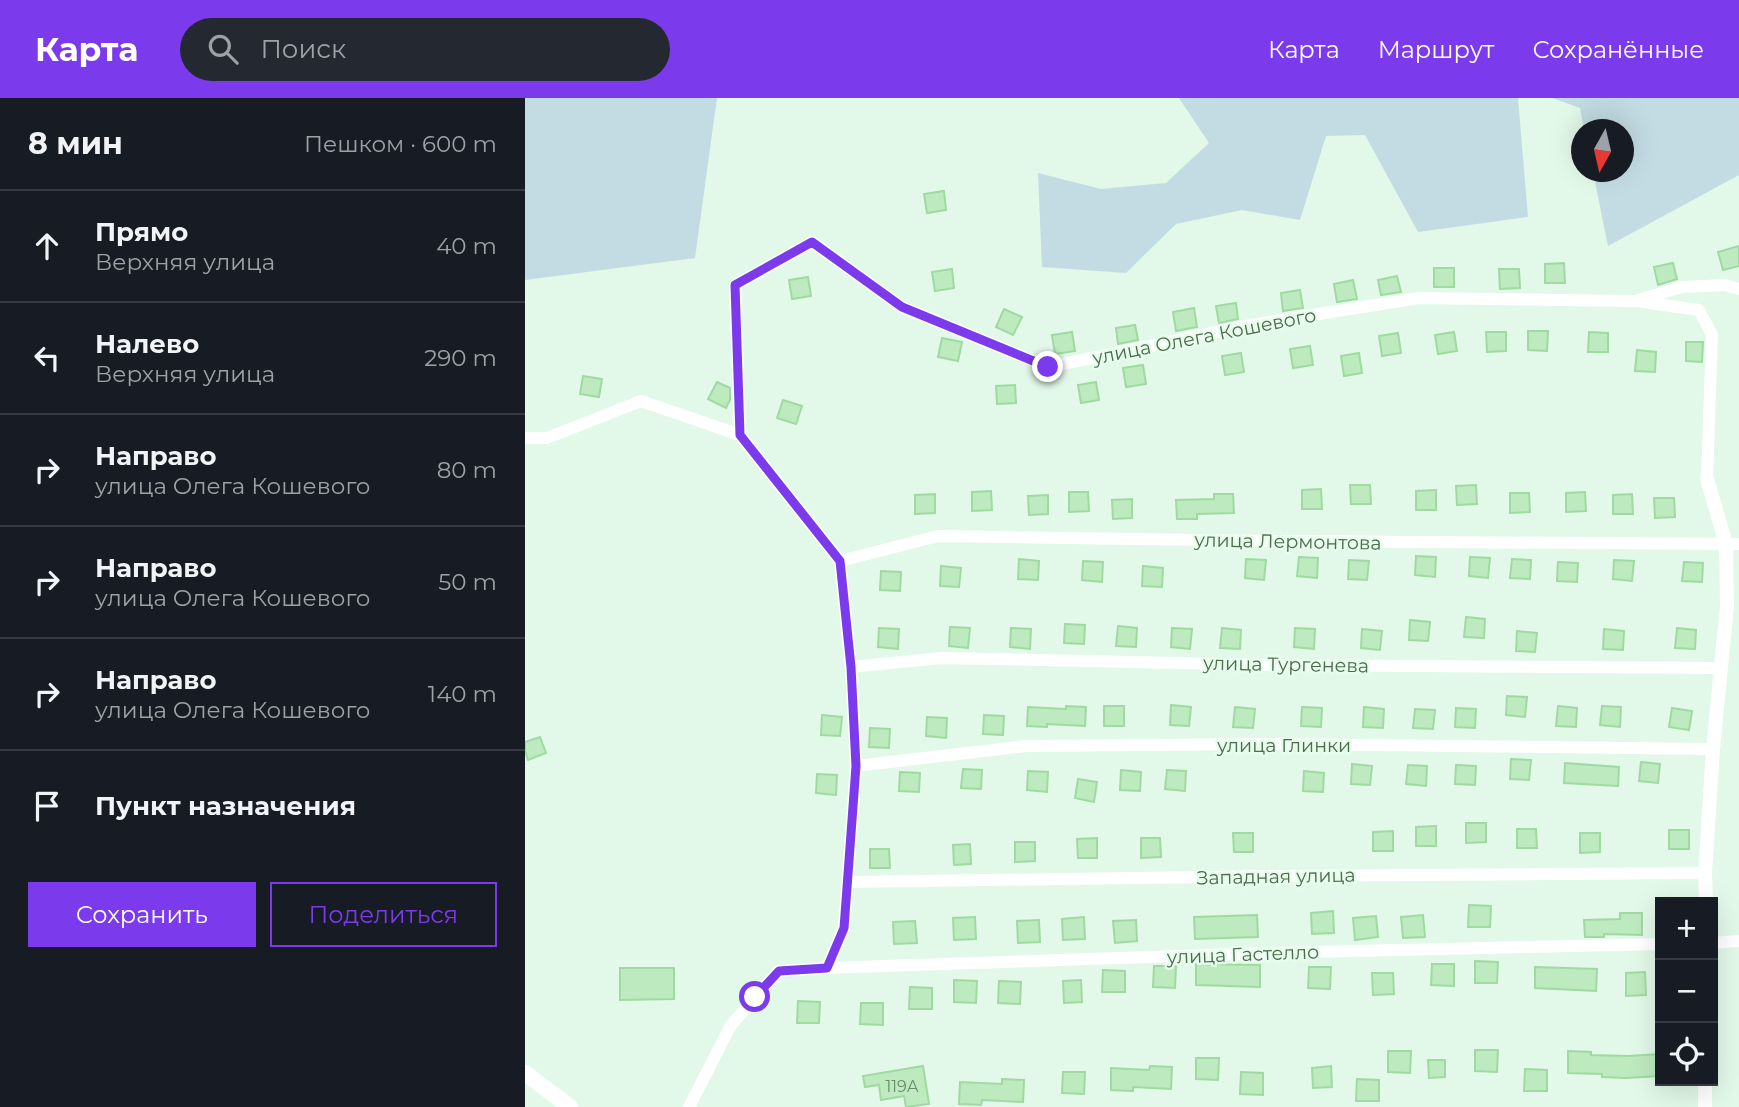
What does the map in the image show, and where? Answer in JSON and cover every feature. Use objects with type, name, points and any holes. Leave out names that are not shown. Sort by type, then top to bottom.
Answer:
[{"type":"main road","points":[[525,1073],[570,1107]]},
{"type":"street","name":"улица Олега Кошевого","points":[[740,435],[735,285],[812,242],[902,307],[1048,367],[1251,325],[1419,298],[1635,301],[1682,287],[1725,285],[1739,289]]},
{"type":"street","points":[[1635,301],[1699,310],[1712,335],[1707,479],[1733,544],[1713,749],[1706,897]]},
{"type":"street","points":[[525,438],[547,438],[641,401],[740,435],[840,561],[851,667],[856,766],[844,928],[827,968]]},
{"type":"street","name":"улица Лермонтова","points":[[840,561],[938,536],[1733,544]]},
{"type":"street","name":"улица Тургенева","points":[[851,667],[942,659],[1270,665],[1721,668]]},
{"type":"street","name":"улица Глинки","points":[[856,766],[1026,746],[1276,744],[1713,749]]},
{"type":"street","name":"Западная улица","points":[[848,882],[1705,873]]},
{"type":"street","points":[[1718,943],[1739,942]]},
{"type":"street","name":"улица Гастелло","points":[[689,1107],[731,1024],[779,971],[1268,953],[1655,944]]},
{"type":"street","points":[[1705,1086],[1705,1107]]},
{"type":"shaded area","points":[[525,98],[717,98],[695,258],[525,280]]},
{"type":"shaded area","points":[[1179,98],[1518,98],[1528,217],[1418,232],[1365,135],[1326,136],[1300,220],[1242,210],[1176,224],[1126,273],[1042,267],[1038,173],[1101,189],[1166,183],[1209,143]]},
{"type":"shaded area","points":[[1552,98],[1739,98],[1739,175],[1608,246],[1595,182],[1634,182],[1634,119],[1582,119],[1580,108]]},
{"type":"building","points":[[944,191],[946,210],[927,213],[924,194]]},
{"type":"building","points":[[1739,246],[1739,266],[1723,270],[1718,252]]},
{"type":"building","points":[[1564,263],[1565,283],[1545,283],[1545,264]]},
{"type":"building","points":[[1673,263],[1677,279],[1658,285],[1654,267]]},
{"type":"building","points":[[1434,268],[1454,268],[1454,287],[1434,287]]},
{"type":"building","points":[[952,269],[954,288],[935,291],[932,272]]},
{"type":"building","points":[[1499,269],[1519,269],[1520,288],[1500,289]]},
{"type":"building","points":[[1397,276],[1401,292],[1381,295],[1378,280]]},
{"type":"building","points":[[808,277],[811,296],[792,299],[789,280]]},
{"type":"building","points":[[1353,280],[1357,299],[1337,302],[1334,284]]},
{"type":"building","points":[[1300,290],[1303,308],[1283,311],[1281,293]]},
{"type":"building","points":[[1236,303],[1238,319],[1219,323],[1216,306]]},
{"type":"building","points":[[1194,308],[1197,327],[1176,331],[1173,312]]},
{"type":"building","points":[[1004,309],[1022,317],[1013,335],[996,327]]},
{"type":"building","points":[[1135,325],[1138,340],[1118,344],[1116,328]]},
{"type":"building","points":[[1528,331],[1548,331],[1547,351],[1528,350]]},
{"type":"building","points":[[1072,332],[1075,351],[1055,354],[1052,335]]},
{"type":"building","points":[[1454,332],[1457,351],[1438,354],[1435,335]]},
{"type":"building","points":[[1486,332],[1506,332],[1506,351],[1487,352]]},
{"type":"building","points":[[1589,332],[1608,333],[1608,352],[1588,352]]},
{"type":"building","points":[[1398,333],[1401,353],[1382,356],[1379,336]]},
{"type":"building","points":[[942,338],[962,342],[958,361],[938,357]]},
{"type":"building","points":[[1686,342],[1703,342],[1702,362],[1686,361]]},
{"type":"building","points":[[1310,346],[1313,365],[1293,368],[1290,349]]},
{"type":"building","points":[[1637,350],[1656,352],[1655,372],[1635,371]]},
{"type":"building","points":[[1241,353],[1244,372],[1225,375],[1222,356]]},
{"type":"building","points":[[1359,353],[1362,373],[1344,376],[1341,356]]},
{"type":"building","points":[[1143,365],[1146,384],[1126,387],[1123,368]]},
{"type":"building","points":[[583,376],[602,379],[599,397],[580,394]]},
{"type":"building","points":[[717,382],[730,388],[730,400],[726,408],[708,399]]},
{"type":"building","points":[[1096,382],[1099,400],[1081,403],[1078,385]]},
{"type":"building","points":[[1015,385],[1016,403],[997,404],[996,386]]},
{"type":"building","points":[[783,400],[802,406],[796,424],[777,418]]},
{"type":"building","points":[[1350,485],[1370,485],[1371,504],[1351,504]]},
{"type":"building","points":[[1476,485],[1477,504],[1457,505],[1456,486]]},
{"type":"building","points":[[1321,489],[1322,509],[1302,509],[1302,490]]},
{"type":"building","points":[[1436,490],[1436,510],[1416,510],[1416,491]]},
{"type":"building","points":[[991,491],[992,510],[972,511],[972,492]]},
{"type":"building","points":[[1069,492],[1088,492],[1089,511],[1069,512]]},
{"type":"building","points":[[1585,492],[1586,511],[1566,512],[1566,493]]},
{"type":"building","points":[[1510,493],[1529,493],[1530,512],[1510,513]]},
{"type":"building","points":[[935,494],[935,513],[915,514],[915,495]]},
{"type":"building","points":[[1214,494],[1233,494],[1234,513],[1197,514],[1197,519],[1177,519],[1176,500],[1214,499]]},
{"type":"building","points":[[1632,494],[1633,514],[1613,514],[1613,495]]},
{"type":"building","points":[[1048,495],[1048,514],[1029,515],[1028,496]]},
{"type":"building","points":[[1654,498],[1674,498],[1675,517],[1655,518]]},
{"type":"building","points":[[1132,499],[1132,518],[1113,519],[1112,500]]},
{"type":"building","points":[[1416,556],[1436,557],[1435,577],[1415,575]]},
{"type":"building","points":[[1299,557],[1318,558],[1317,578],[1297,576]]},
{"type":"building","points":[[1470,557],[1490,558],[1488,578],[1469,576]]},
{"type":"building","points":[[1019,559],[1039,561],[1038,580],[1018,579]]},
{"type":"building","points":[[1246,559],[1266,560],[1264,580],[1245,578]]},
{"type":"building","points":[[1512,559],[1531,560],[1530,579],[1510,578]]},
{"type":"building","points":[[1349,560],[1369,561],[1367,580],[1348,579]]},
{"type":"building","points":[[1614,560],[1634,561],[1632,581],[1613,579]]},
{"type":"building","points":[[1083,561],[1103,562],[1102,582],[1082,580]]},
{"type":"building","points":[[1558,562],[1578,563],[1577,582],[1557,581]]},
{"type":"building","points":[[1684,562],[1703,563],[1702,582],[1682,581]]},
{"type":"building","points":[[941,566],[961,568],[959,587],[940,586]]},
{"type":"building","points":[[1143,566],[1163,568],[1162,587],[1142,586]]},
{"type":"building","points":[[881,571],[901,572],[900,591],[880,590]]},
{"type":"building","points":[[1466,617],[1485,619],[1484,638],[1464,637]]},
{"type":"building","points":[[1410,620],[1430,622],[1428,641],[1409,640]]},
{"type":"building","points":[[1065,624],[1085,625],[1084,644],[1064,643]]},
{"type":"building","points":[[1118,626],[1137,628],[1136,647],[1116,646]]},
{"type":"building","points":[[950,627],[970,628],[968,648],[949,646]]},
{"type":"building","points":[[879,628],[899,629],[898,649],[878,647]]},
{"type":"building","points":[[1011,628],[1031,629],[1030,649],[1010,647]]},
{"type":"building","points":[[1172,628],[1192,629],[1190,649],[1171,647]]},
{"type":"building","points":[[1222,628],[1241,630],[1240,649],[1220,648]]},
{"type":"building","points":[[1295,628],[1315,629],[1314,649],[1294,647]]},
{"type":"building","points":[[1677,628],[1696,630],[1695,649],[1675,648]]},
{"type":"building","points":[[1362,629],[1382,631],[1380,650],[1361,648]]},
{"type":"building","points":[[1604,629],[1624,631],[1623,650],[1603,649]]},
{"type":"building","points":[[1517,631],[1537,633],[1535,652],[1516,651]]},
{"type":"building","points":[[1507,696],[1527,697],[1525,717],[1506,715]]},
{"type":"building","points":[[1171,705],[1191,707],[1189,726],[1170,725]]},
{"type":"building","points":[[1066,706],[1086,707],[1085,726],[1027,726],[1028,707],[1066,709]]},
{"type":"building","points":[[1104,706],[1124,706],[1124,726],[1104,726]]},
{"type":"building","points":[[1558,706],[1577,708],[1576,727],[1556,726]]},
{"type":"building","points":[[1602,706],[1621,707],[1620,727],[1600,725]]},
{"type":"building","points":[[1235,707],[1255,709],[1253,728],[1233,727]]},
{"type":"building","points":[[1302,707],[1322,708],[1321,727],[1301,726]]},
{"type":"building","points":[[1364,707],[1384,709],[1383,728],[1363,727]]},
{"type":"building","points":[[1456,708],[1476,709],[1475,728],[1455,727]]},
{"type":"building","points":[[1672,708],[1692,711],[1689,730],[1669,727]]},
{"type":"building","points":[[1415,709],[1435,710],[1433,729],[1413,728]]},
{"type":"building","points":[[822,715],[842,717],[840,736],[821,735]]},
{"type":"building","points":[[984,715],[1004,716],[1003,735],[983,734]]},
{"type":"building","points":[[927,717],[947,718],[946,738],[926,736]]},
{"type":"building","points":[[870,728],[890,729],[889,748],[869,747]]},
{"type":"building","points":[[540,737],[546,753],[528,760],[525,742]]},
{"type":"building","points":[[1511,759],[1531,760],[1529,780],[1510,779]]},
{"type":"building","points":[[1641,762],[1660,764],[1658,783],[1639,781]]},
{"type":"building","points":[[1565,763],[1619,767],[1618,786],[1564,783]]},
{"type":"building","points":[[1352,764],[1372,766],[1370,785],[1351,784]]},
{"type":"building","points":[[1408,765],[1427,766],[1426,786],[1406,784]]},
{"type":"building","points":[[1456,765],[1476,766],[1475,785],[1455,784]]},
{"type":"building","points":[[963,769],[982,770],[981,789],[961,788]]},
{"type":"building","points":[[1121,770],[1141,772],[1140,791],[1120,790]]},
{"type":"building","points":[[1167,770],[1186,771],[1185,791],[1165,789]]},
{"type":"building","points":[[1028,771],[1048,772],[1047,792],[1027,790]]},
{"type":"building","points":[[1304,771],[1324,773],[1323,792],[1303,791]]},
{"type":"building","points":[[900,772],[920,773],[919,792],[899,791]]},
{"type":"building","points":[[817,774],[837,775],[836,795],[816,793]]},
{"type":"building","points":[[1078,779],[1097,782],[1094,802],[1075,798]]},
{"type":"building","points":[[1466,823],[1486,823],[1486,842],[1466,843]]},
{"type":"building","points":[[1436,826],[1436,846],[1416,846],[1416,827]]},
{"type":"building","points":[[1517,829],[1536,829],[1537,848],[1517,848]]},
{"type":"building","points":[[1669,830],[1689,830],[1689,849],[1669,849]]},
{"type":"building","points":[[1393,831],[1393,851],[1373,851],[1373,832]]},
{"type":"building","points":[[1233,833],[1253,833],[1253,852],[1234,852]]},
{"type":"building","points":[[1580,833],[1600,833],[1600,852],[1580,853]]},
{"type":"building","points":[[1097,838],[1097,858],[1078,858],[1077,839]]},
{"type":"building","points":[[1141,838],[1160,838],[1161,857],[1141,858]]},
{"type":"building","points":[[1015,842],[1035,842],[1035,861],[1015,862]]},
{"type":"building","points":[[970,844],[971,864],[954,865],[953,845]]},
{"type":"building","points":[[870,849],[889,849],[890,868],[870,868]]},
{"type":"building","points":[[1469,905],[1491,906],[1490,927],[1468,927]]},
{"type":"building","points":[[1333,911],[1334,933],[1312,934],[1311,913]]},
{"type":"building","points":[[1620,913],[1642,913],[1642,935],[1604,934],[1604,937],[1585,937],[1584,920],[1620,919]]},
{"type":"building","points":[[1257,915],[1258,937],[1195,939],[1194,917]]},
{"type":"building","points":[[1423,915],[1425,937],[1403,938],[1401,917]]},
{"type":"building","points":[[1376,916],[1378,937],[1355,940],[1353,918]]},
{"type":"building","points":[[975,917],[976,939],[954,940],[953,918]]},
{"type":"building","points":[[1084,917],[1085,939],[1063,940],[1062,919]]},
{"type":"building","points":[[1039,920],[1040,942],[1018,943],[1017,921]]},
{"type":"building","points":[[1136,920],[1137,941],[1115,943],[1113,921]]},
{"type":"building","points":[[915,921],[917,943],[894,944],[893,922]]},
{"type":"building","points":[[1475,961],[1498,962],[1497,983],[1475,983]]},
{"type":"building","points":[[1196,964],[1260,965],[1260,987],[1196,985]]},
{"type":"building","points":[[1432,964],[1454,964],[1454,986],[1431,985]]},
{"type":"building","points":[[1154,966],[1176,966],[1175,988],[1153,987]]},
{"type":"building","points":[[1309,967],[1331,967],[1330,989],[1308,988]]},
{"type":"building","points":[[1535,967],[1597,969],[1596,991],[1535,988]]},
{"type":"building","points":[[620,968],[674,968],[674,999],[620,1000]]},
{"type":"building","points":[[1103,970],[1125,971],[1125,992],[1102,992]]},
{"type":"building","points":[[1645,972],[1646,995],[1626,996],[1626,973]]},
{"type":"building","points":[[1372,973],[1393,973],[1394,994],[1373,995]]},
{"type":"building","points":[[954,980],[977,981],[976,1003],[954,1002]]},
{"type":"building","points":[[1081,980],[1082,1002],[1064,1003],[1063,981]]},
{"type":"building","points":[[999,981],[1021,982],[1020,1004],[998,1003]]},
{"type":"building","points":[[910,987],[932,988],[932,1009],[909,1009]]},
{"type":"building","points":[[798,1001],[820,1002],[819,1023],[797,1023]]},
{"type":"building","points":[[861,1003],[883,1003],[883,1025],[860,1024]]},
{"type":"building","points":[[1475,1050],[1498,1050],[1497,1072],[1475,1071]]},
{"type":"building","points":[[1388,1051],[1411,1051],[1410,1073],[1388,1072]]},
{"type":"building","points":[[1568,1051],[1591,1052],[1591,1055],[1655,1054],[1655,1076],[1626,1078],[1568,1073]]},
{"type":"building","points":[[1196,1058],[1219,1058],[1218,1080],[1196,1079]]},
{"type":"building","points":[[1428,1060],[1445,1060],[1445,1077],[1429,1078]]},
{"type":"building","points":[[923,1066],[929,1104],[906,1107],[904,1096],[881,1100],[879,1085],[865,1087],[863,1076]]},
{"type":"building","points":[[1150,1066],[1172,1067],[1171,1089],[1133,1087],[1133,1091],[1111,1090],[1111,1068],[1149,1070]]},
{"type":"building","points":[[1331,1066],[1332,1087],[1313,1088],[1312,1068]]},
{"type":"building","points":[[1525,1069],[1547,1070],[1547,1091],[1524,1091]]},
{"type":"building","points":[[1063,1072],[1085,1072],[1084,1094],[1062,1093]]},
{"type":"building","points":[[1241,1072],[1263,1073],[1263,1095],[1240,1094]]},
{"type":"building","points":[[1002,1079],[1024,1080],[1023,1102],[982,1100],[981,1105],[959,1104],[960,1082],[1002,1084]]},
{"type":"building","points":[[1357,1079],[1379,1080],[1379,1101],[1356,1101]]},
{"type":"route","points":[[755,997],[779,971],[827,968],[844,928],[856,766],[851,667],[840,561],[740,435],[735,285],[812,242],[902,307],[1048,367]]}]
